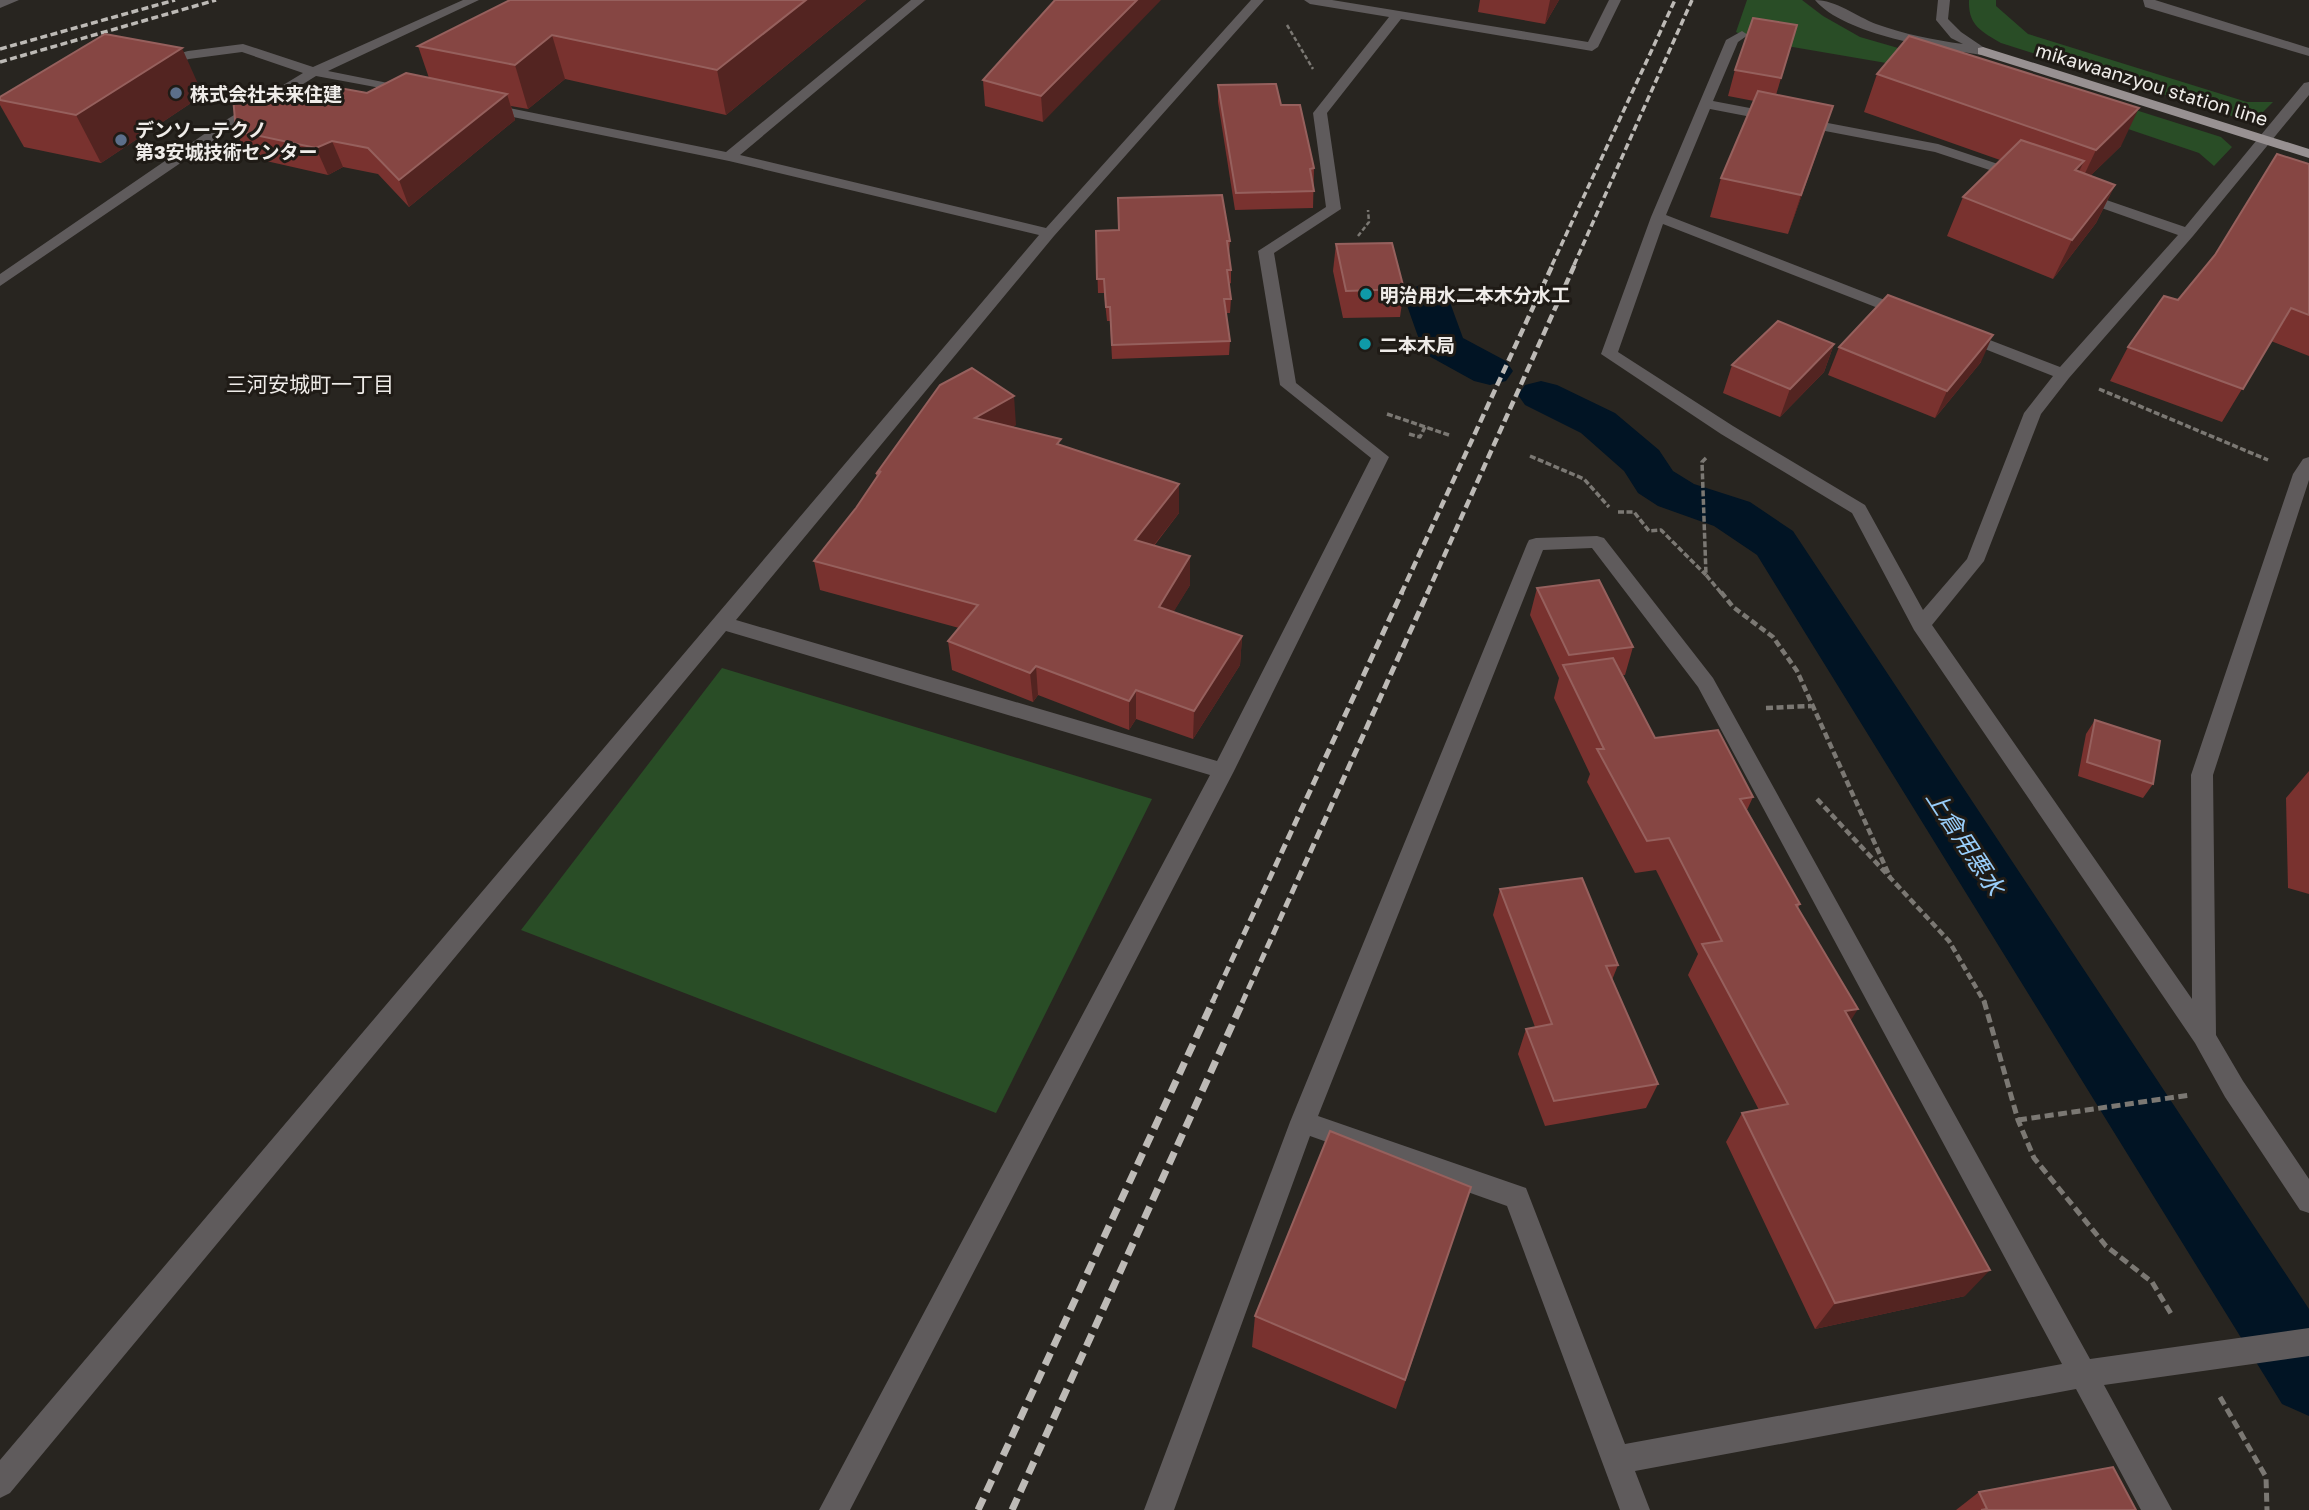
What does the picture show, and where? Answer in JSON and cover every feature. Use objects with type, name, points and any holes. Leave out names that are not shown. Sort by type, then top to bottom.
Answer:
[{"type":"main road","name":"mikawaanzyou station line","points":[[1983,51],[2309,153]]},
{"type":"street","points":[[0,4],[13,0]]},
{"type":"street","points":[[0,281],[221,129],[314,72],[473,0]]},
{"type":"street","points":[[729,157],[919,0]]},
{"type":"street","points":[[0,1483],[1049,233],[1258,0]]},
{"type":"street","points":[[1310,0],[1592,47],[1615,0]]},
{"type":"street","points":[[1821,0],[1840,13],[1884,33],[1907,40],[1983,51]]},
{"type":"street","points":[[1944,0],[1942,20],[1956,35],[1983,51]]},
{"type":"street","points":[[2149,0],[2149,4],[2309,52]]},
{"type":"street","points":[[834,1510],[1223,771],[1380,457],[1289,385],[1266,251],[1334,209],[1321,113],[1398,14]]},
{"type":"street","points":[[1742,36],[1732,40],[1658,217],[1609,354],[1727,430],[1859,509],[1921,625],[2204,1036],[2234,1088],[2309,1200]]},
{"type":"street","points":[[148,67],[188,55],[243,48],[314,72],[421,94]]},
{"type":"street","points":[[1921,625],[1975,561],[2034,413],[2063,374],[2188,233],[2309,86]]},
{"type":"street","points":[[1706,104],[1938,148],[2030,179]]},
{"type":"street","points":[[475,105],[729,157],[1049,233]]},
{"type":"street","points":[[2070,193],[2188,233]]},
{"type":"street","points":[[1658,217],[1919,318]]},
{"type":"street","points":[[1945,328],[2063,374]]},
{"type":"street","points":[[2204,1036],[2202,775],[2305,468]]},
{"type":"street","points":[[1159,1510],[1303,1122],[1536,544],[1597,542],[1706,683],[2157,1510]]},
{"type":"street","points":[[722,623],[1223,771]]},
{"type":"street","points":[[1303,1122],[1517,1198],[1635,1510]]},
{"type":"street","points":[[1618,1460],[2084,1374],[2309,1342]]},
{"type":"path","points":[[2063,374],[2305,468]]},
{"type":"path","points":[[1386,414],[1449,435]]},
{"type":"path","points":[[1397,431],[1420,437],[1425,427]]},
{"type":"path","points":[[1530,456],[1584,478],[1613,512],[1634,512],[1649,531],[1661,530],[1706,575],[1732,607],[1773,638],[1797,671],[1893,884]]},
{"type":"path","points":[[1702,462],[1706,575]]},
{"type":"path","points":[[1773,719],[1766,708],[1811,706]]},
{"type":"path","points":[[1811,788],[1818,800],[1893,884],[1949,941],[1984,1000],[2018,1120],[2034,1158],[2106,1246],[2152,1282],[2266,1477],[2267,1510]]},
{"type":"path","points":[[2018,1120],[2199,1093]]},
{"type":"green space","points":[[1747,0],[1802,0],[1823,16],[1860,37],[1905,50],[1987,63],[2221,137],[2232,147],[2214,166],[2199,153],[1980,79],[1752,40],[1736,32]]},
{"type":"green space","points":[[1969,0],[1996,0],[1996,6],[2028,34],[2247,102],[2273,102],[2257,118],[2241,119],[2001,43],[1982,31],[1973,21]]},
{"type":"green space","points":[[722,668],[1152,799],[996,1113],[521,930]]},
{"type":"building","points":[[510,0],[806,0],[717,70],[552,35],[515,65],[418,46]]},
{"type":"building","points":[[1055,0],[1137,0],[1041,96],[983,80]]},
{"type":"building","points":[[1753,18],[1797,25],[1781,78],[1735,70]]},
{"type":"building","points":[[105,34],[182,48],[76,115],[0,100],[0,97]]},
{"type":"building","points":[[1909,36],[2139,108],[2096,150],[1877,74]]},
{"type":"building","points":[[406,73],[507,94],[399,180],[368,148],[332,141],[316,148],[236,131],[233,97],[249,88],[310,98],[334,87],[367,93]]},
{"type":"building","points":[[1276,84],[1281,105],[1300,105],[1314,168],[1310,169],[1314,191],[1236,193],[1218,85]]},
{"type":"building","points":[[1758,91],[1833,106],[1801,195],[1721,178]]},
{"type":"building","points":[[2021,140],[2084,161],[2075,170],[2115,185],[2072,240],[1963,197]]},
{"type":"building","points":[[2277,154],[2309,164],[2309,315],[2291,308],[2243,389],[2128,347],[2164,296],[2178,300],[2215,255]]},
{"type":"building","points":[[1222,195],[1230,241],[1227,241],[1231,270],[1227,270],[1231,299],[1224,299],[1230,341],[1112,345],[1110,307],[1106,307],[1104,279],[1097,279],[1096,231],[1119,230],[1118,198]]},
{"type":"building","points":[[1392,243],[1404,289],[1346,291],[1336,244]]},
{"type":"building","points":[[1888,295],[1993,335],[1947,391],[1839,347]]},
{"type":"building","points":[[1778,321],[1834,344],[1790,389],[1732,365]]},
{"type":"building","points":[[972,368],[1014,396],[975,418],[1061,439],[1057,444],[1179,484],[1135,540],[1190,556],[1159,607],[1242,636],[1194,711],[1136,690],[1129,701],[1036,666],[1030,673],[948,641],[978,605],[814,561],[856,508],[881,471],[876,474],[940,385]]},
{"type":"building","points":[[1599,580],[1633,647],[1569,655],[1537,588]]},
{"type":"building","points":[[1613,658],[1655,738],[1718,730],[1753,797],[1740,799],[1800,904],[1796,905],[1858,1009],[1845,1011],[1990,1270],[1835,1303],[1742,1113],[1788,1104],[1702,944],[1722,941],[1669,838],[1647,841],[1597,749],[1604,749],[1563,665]]},
{"type":"building","points":[[2095,720],[2160,741],[2153,784],[2087,762]]},
{"type":"building","points":[[1582,878],[1618,965],[1606,966],[1658,1084],[1554,1101],[1526,1029],[1552,1024],[1500,889]]},
{"type":"building","points":[[1330,1131],[1471,1187],[1405,1380],[1255,1316]]},
{"type":"building","points":[[2113,1467],[2136,1510],[1981,1510],[1987,1509],[1979,1492]]},
{"type":"waterway","name":"上倉用悪水","points":[[1426,297],[1443,345],[1490,371]]},
{"type":"waterway","name":"上倉用悪水","points":[[1541,395],[1598,423],[1642,461],[1655,482],[1676,495],[1732,514],[1775,543],[2309,1377]]},
{"type":"railway","points":[[0,49],[175,0]]},
{"type":"railway","points":[[0,62],[216,0]]},
{"type":"railway","points":[[1552,265],[1675,0]]},
{"type":"railway","points":[[1574,265],[1692,0]]},
{"type":"railway","points":[[1401,594],[1553,264]]},
{"type":"railway","points":[[1427,594],[1575,264]]},
{"type":"railway","points":[[1212,1003],[1402,592]]},
{"type":"railway","points":[[1242,1003],[1428,592]]},
{"type":"railway","points":[[978,1510],[1213,1001]]},
{"type":"railway","points":[[1012,1510],[1243,1001]]},
{"type":"place","name":"株式会社未来住建","points":[[176,93]]},
{"type":"place","name":"デンソーテクノ 第3安城技術センター","points":[[121,140]]},
{"type":"place","name":"明治用水二本木分水工","points":[[1366,294]]},
{"type":"place","name":"二本木局","points":[[1365,344]]},
{"type":"district","name":"三河安城町一丁目","points":[[310,384]]}]
